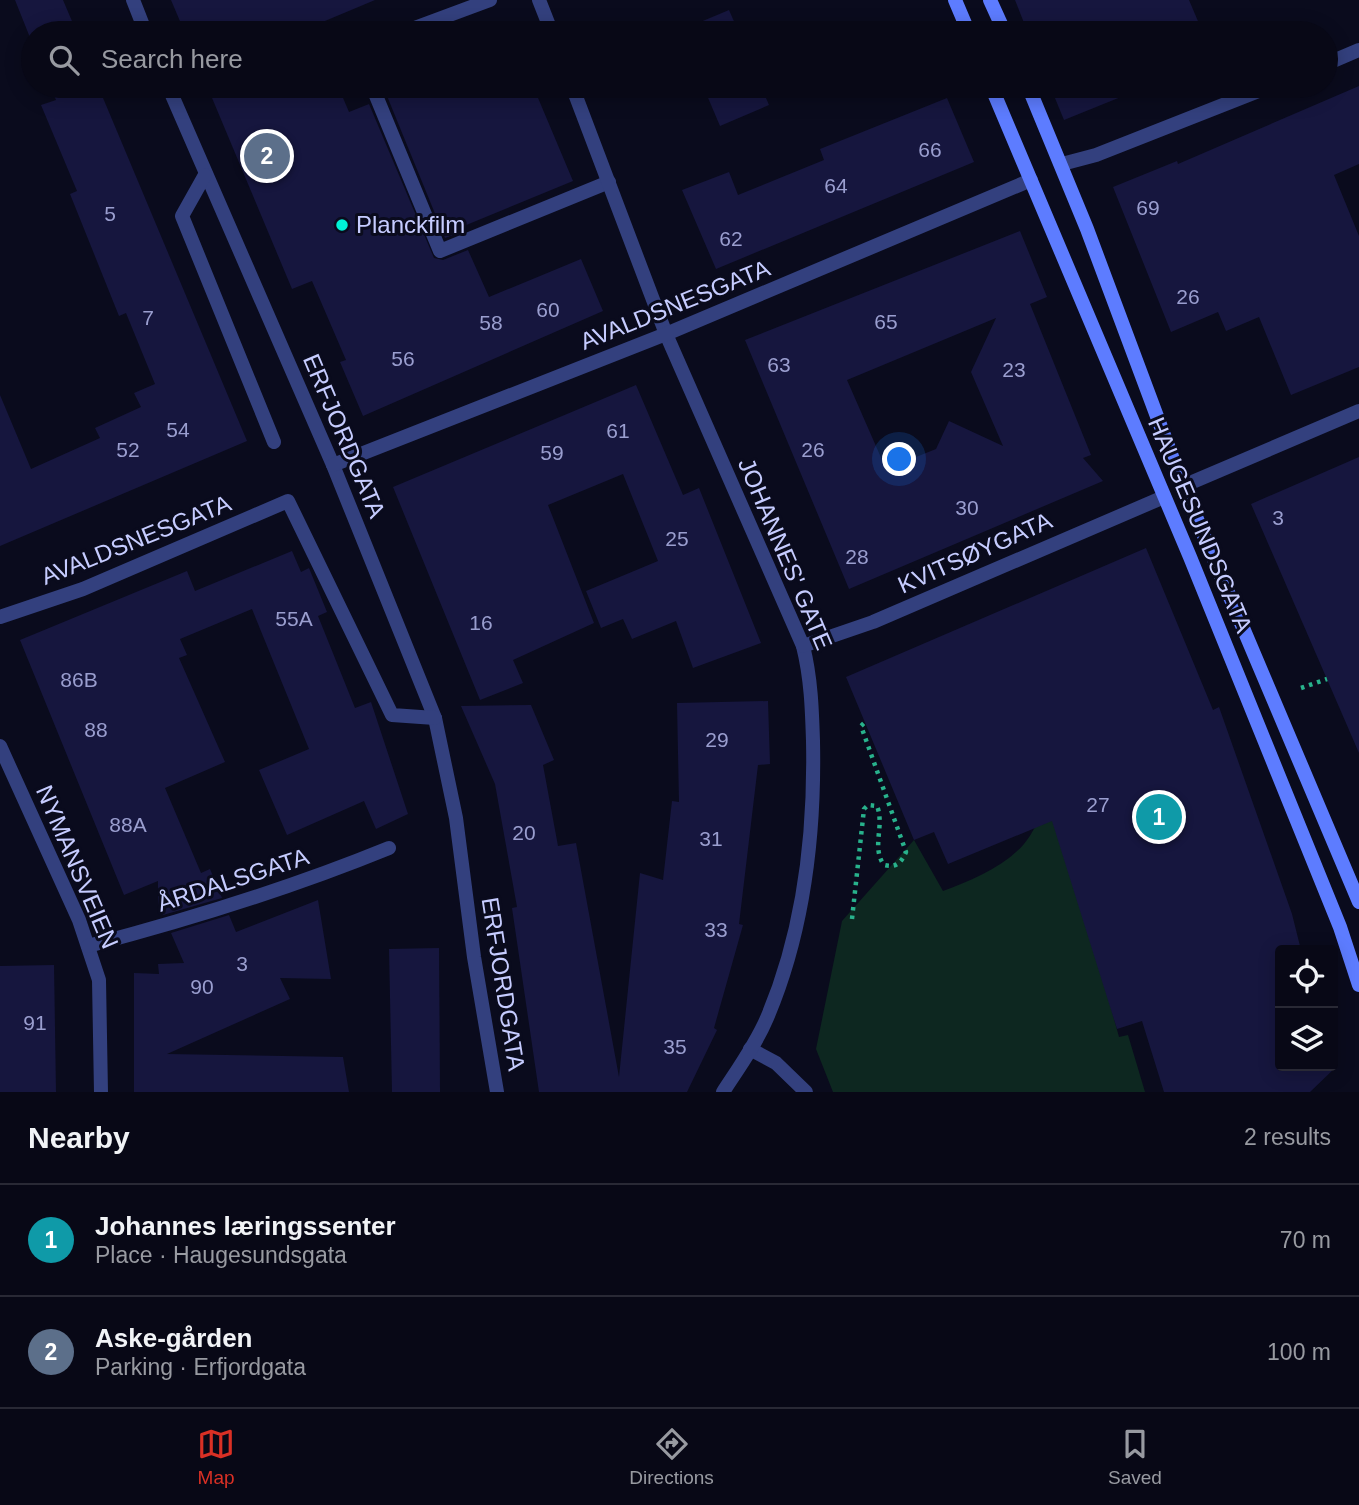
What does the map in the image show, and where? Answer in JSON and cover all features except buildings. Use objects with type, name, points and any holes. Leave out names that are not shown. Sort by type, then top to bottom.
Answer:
[{"type":"main road","points":[[955,0],[964,21]]},
{"type":"main road","points":[[990,0],[1000,21]]},
{"type":"main road","name":"HAUGESUNDSGATA","points":[[996,98],[1164,497],[1340,927],[1359,985]]},
{"type":"main road","name":"HAUGESUNDSGATA","points":[[1032,98],[1062,164],[1183,486],[1359,902]]},
{"type":"street","points":[[133,0],[141,21]]},
{"type":"street","points":[[433,21],[490,0]]},
{"type":"street","points":[[539,0],[547,21]]},
{"type":"street","points":[[1338,59],[1359,50]]},
{"type":"street","name":"ERFJORDGATA","points":[[173,98],[333,465],[435,718],[456,818],[474,957],[497,1092]]},
{"type":"street","points":[[377,98],[440,251],[609,183]]},
{"type":"street","name":"JOHANNES' GATE","points":[[577,98],[666,334],[803,646],[810,674],[811,851],[796,928],[766,1019],[723,1092]]},
{"type":"street","points":[[1062,164],[1096,155],[1240,98]]},
{"type":"street","points":[[205,175],[182,216],[274,442]]},
{"type":"street","name":"AVALDSNESGATA","points":[[333,465],[666,334],[1031,180]]},
{"type":"street","points":[[1183,486],[1359,411]]},
{"type":"street","name":"KVITSØYGATA","points":[[803,646],[895,613],[1164,497]]},
{"type":"street","name":"AVALDSNESGATA","points":[[0,617],[83,589],[288,501],[392,715],[435,718]]},
{"type":"street","name":"NYMANSVEIEN","points":[[0,746],[88,946],[99,979],[101,1092]]},
{"type":"street","name":"ÅRDALSGATA","points":[[88,946],[196,918],[286,889],[389,848]]},
{"type":"street","points":[[750,1049],[776,1063],[806,1092]]},
{"type":"path","points":[[1297,689],[1327,679]]},
{"type":"path","points":[[852,919],[864,809],[868,805],[877,806],[881,814],[877,856],[884,865],[891,867],[898,864],[906,852],[906,845],[861,726],[865,722]]},
{"type":"green space","points":[[1057,810],[1119,1037],[1128,1035],[1145,1092],[833,1092],[816,1049],[842,921],[914,840],[943,891],[975,878],[1007,860],[1024,844],[1040,820]]},
{"type":"place","name":"Aske-gården","points":[[267,156]]},
{"type":"place","name":"Planckfilm","points":[[342,225]]},
{"type":"place","name":"Johannes læringssenter","points":[[1159,817]]}]
